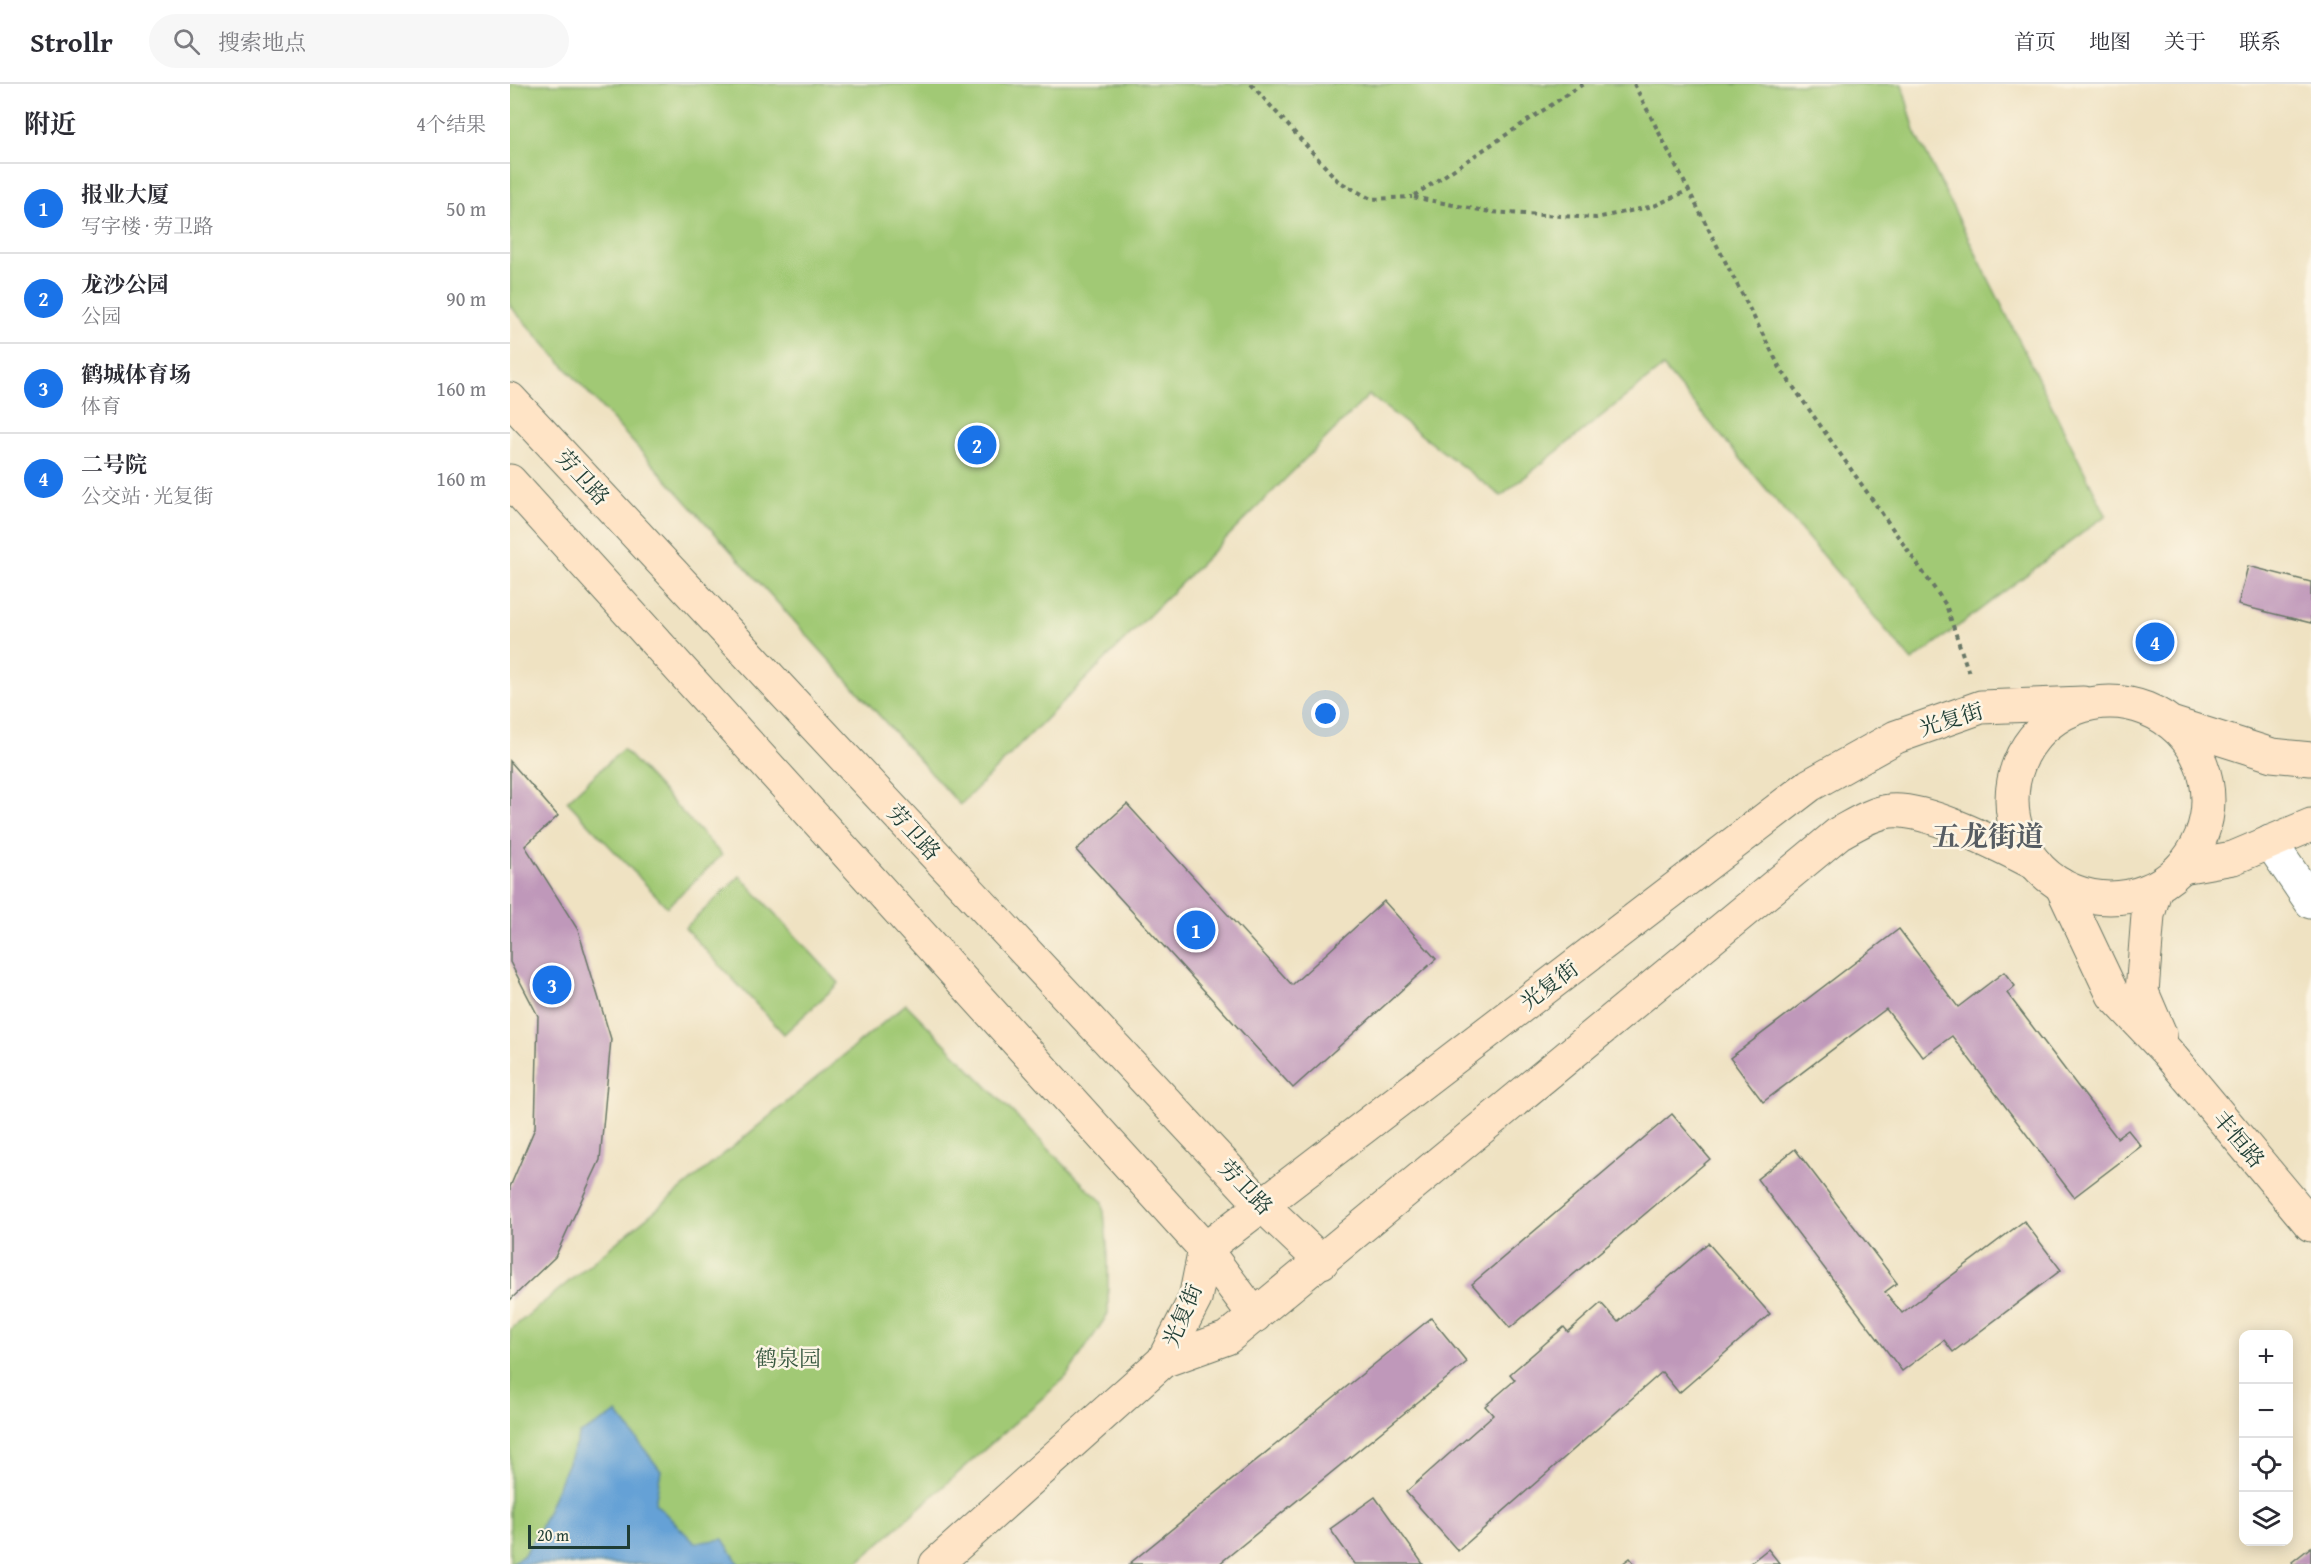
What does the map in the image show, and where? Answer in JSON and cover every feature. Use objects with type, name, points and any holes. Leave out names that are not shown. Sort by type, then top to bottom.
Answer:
[{"type":"main road","name":"劳卫路","points":[[510,399],[1261,1204],[1322,1262]]},
{"type":"main road","points":[[510,481],[1205,1249],[1255,1316]]},
{"type":"main road","points":[[2171,723],[2197,750],[2205,776],[2208,808],[2200,840],[2182,867],[2156,887],[2125,897],[2092,897],[2061,885],[2036,864],[2019,837],[2011,805],[2015,772],[2030,743],[2053,720],[2083,704],[2113,702],[2144,708],[2171,723],[2272,755],[2311,759]]},
{"type":"main road","name":"光复街","points":[[1163,1361],[1194,1299],[1205,1249],[1809,785],[1896,736],[1981,707],[2083,704]]},
{"type":"main road","name":"光复街","points":[[1163,1361],[1227,1338],[1322,1262],[1839,833],[1862,821],[1890,811],[1925,815],[1989,840],[2036,864]]},
{"type":"main road","points":[[2182,867],[2233,858],[2311,825]]},
{"type":"main road","points":[[2061,885],[2113,995],[2167,1052]]},
{"type":"main road","points":[[2156,887],[2147,926],[2142,992],[2167,1052]]},
{"type":"main road","name":"丰恒路","points":[[2167,1052],[2311,1225]]},
{"type":"main road","points":[[936,1564],[1163,1361]]},
{"type":"street","points":[[2270,842],[2311,902]]},
{"type":"path","points":[[1251,84],[1338,181],[1371,199],[1412,197],[1490,212],[1596,218],[1654,206],[1689,190]]},
{"type":"path","points":[[1412,197],[1583,84]]},
{"type":"path","points":[[1634,84],[1780,368],[1946,604],[1981,707]]},
{"type":"green space","points":[[510,84],[1902,84],[1915,131],[2106,515],[1912,661],[1663,367],[1501,496],[1369,395],[960,805],[510,306]]},
{"type":"green space","points":[[623,749],[722,855],[667,907],[567,801]]},
{"type":"green space","points":[[740,876],[839,983],[784,1034],[685,928]]},
{"type":"green space","name":"鹤泉园","points":[[906,1004],[1103,1202],[1108,1254],[1108,1314],[1066,1377],[856,1564],[510,1564],[510,1330]]},
{"type":"water","points":[[617,1413],[661,1471],[655,1503],[695,1543],[723,1539],[739,1564],[510,1564],[523,1556],[538,1533],[580,1434]]},
{"type":"building","points":[[2248,566],[2311,582],[2311,623],[2238,605]]},
{"type":"building","points":[[510,761],[558,816],[525,846],[578,930],[611,1039],[600,1160],[555,1257],[510,1300],[510,1187],[535,1128],[538,1016],[510,962]]},
{"type":"building","points":[[1127,804],[1292,985],[1384,901],[1436,959],[1293,1088],[1076,850]]},
{"type":"building","points":[[1899,929],[1958,1007],[2004,972],[2015,986],[2007,993],[2117,1138],[2128,1130],[2141,1146],[2074,1197],[1952,1036],[1923,1057],[1886,1009],[1763,1102],[1730,1058]]},
{"type":"building","points":[[1672,1114],[1710,1159],[1510,1328],[1472,1284]]},
{"type":"building","points":[[1795,1149],[1897,1283],[1885,1292],[1902,1313],[2024,1221],[2061,1270],[1953,1352],[1944,1340],[1902,1371],[1757,1179]]},
{"type":"building","points":[[1708,1243],[1770,1314],[1679,1393],[1662,1372],[1458,1551],[1406,1492],[1493,1415],[1485,1406],[1515,1380],[1510,1374],[1564,1327],[1568,1332],[1601,1303],[1618,1322]]},
{"type":"building","points":[[1431,1318],[1467,1362],[1219,1564],[1129,1564]]},
{"type":"building","points":[[1375,1497],[1423,1564],[1355,1564],[1330,1529]]},
{"type":"building","points":[[2311,1547],[2311,1564],[2293,1564],[2292,1562]]},
{"type":"building","points":[[1768,1549],[1780,1564],[1749,1564]]},
{"type":"building","points":[[1630,1558],[1635,1564],[1622,1564]]},
{"type":"place","name":"龙沙公园","points":[[977,445]]},
{"type":"place","name":"二号院","points":[[2155,642]]},
{"type":"place","name":"报业大厦","points":[[1196,930]]},
{"type":"place","name":"鹤城体育场","points":[[552,985]]},
{"type":"district","name":"五龙街道","points":[[1988,835]]}]
